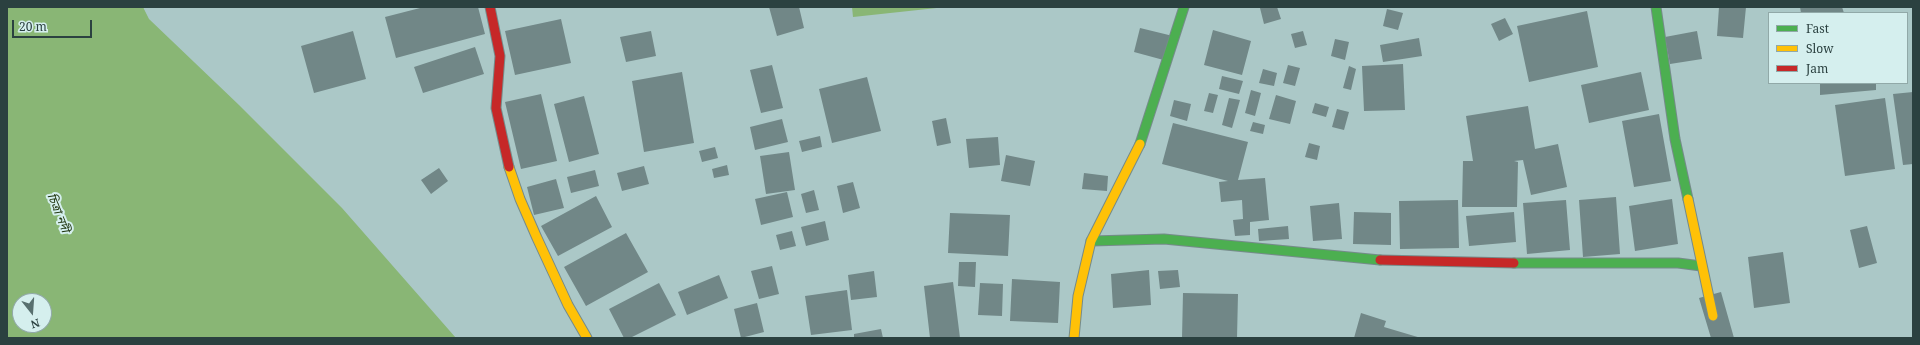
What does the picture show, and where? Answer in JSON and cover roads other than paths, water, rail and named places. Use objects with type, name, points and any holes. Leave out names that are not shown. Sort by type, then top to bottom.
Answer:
[{"type":"street","points":[[490,7],[500,56],[496,108],[508,163],[520,199],[537,238],[568,305],[587,338]]},
{"type":"street","points":[[1074,338],[1078,296],[1091,241],[1138,149],[1184,7]]},
{"type":"street","points":[[1656,7],[1675,139],[1701,266],[1713,316]]},
{"type":"street","points":[[1091,241],[1164,239],[1376,260],[1457,263],[1678,263],[1701,266]]},
{"type":"water","name":"চিত্রা নদী","points":[[7,7],[143,7],[149,19],[239,105],[342,208],[456,338],[7,338]]},
{"type":"water","points":[[852,7],[946,7],[853,17]]}]
